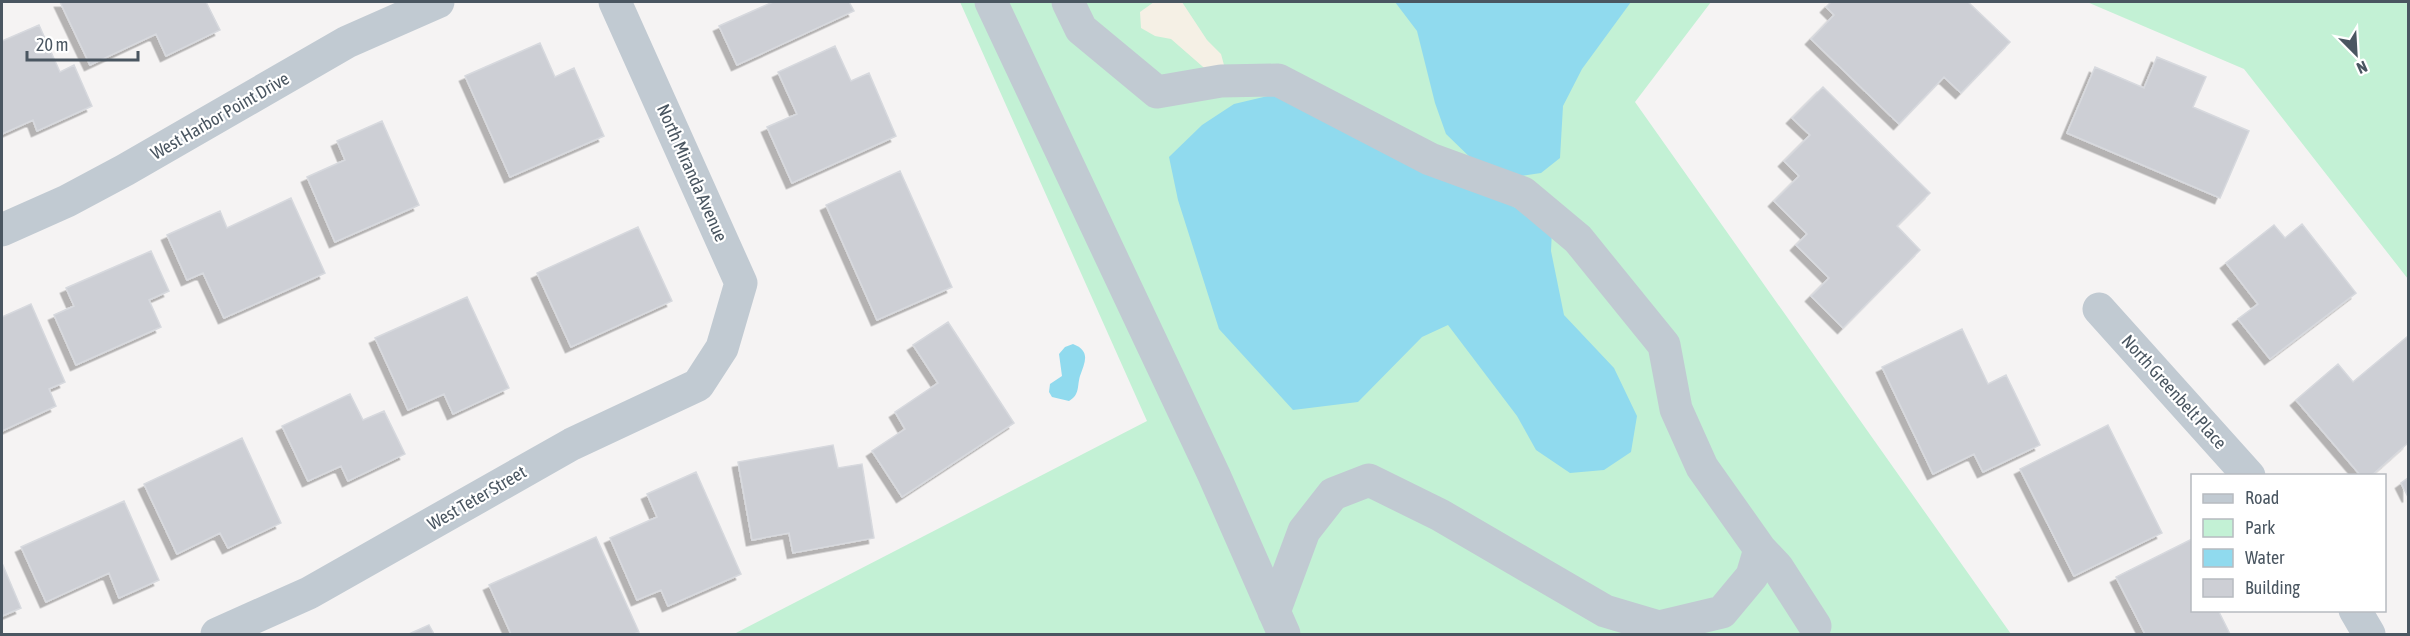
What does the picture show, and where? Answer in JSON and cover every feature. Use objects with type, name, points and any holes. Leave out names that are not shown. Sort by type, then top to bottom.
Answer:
[{"type":"street","name":"West Harbor Point Drive","points":[[2,230],[67,201],[125,170],[347,42],[438,2]]},
{"type":"street","name":"North Miranda Avenue","points":[[615,2],[741,283],[722,348]]},
{"type":"street","points":[[991,2],[1214,475],[1279,623]]},
{"type":"street","points":[[1068,2],[1081,29],[1157,92],[1221,81],[1278,80],[1430,159],[1523,193],[1578,239],[1664,345],[1676,409],[1702,466],[1760,549],[1777,567],[1815,626]]},
{"type":"street","name":"North Greenbelt Place","points":[[2099,309],[2247,474]]},
{"type":"street","name":"West Teter Street","points":[[217,634],[309,593],[572,444],[698,385],[722,348]]},
{"type":"street","points":[[1279,623],[1305,531],[1333,494],[1369,480],[1440,515],[1605,611],[1659,627],[1722,612],[1752,576],[1760,549]]},
{"type":"street","points":[[2356,612],[2369,634]]},
{"type":"green space","points":[[960,2],[1711,2],[1635,102],[2011,634],[734,634],[1147,421]]},
{"type":"green space","points":[[2087,2],[2408,2],[2408,279],[2244,69]]},
{"type":"sand","points":[[1154,2],[1182,2],[1207,40],[1221,54],[1224,65],[1210,73],[1171,39],[1155,36],[1141,28],[1140,12]]},
{"type":"water","points":[[1395,2],[1631,2],[1582,69],[1563,106],[1560,158],[1541,173],[1514,177],[1477,164],[1446,134],[1435,103],[1417,31]]},
{"type":"water","points":[[1276,94],[1452,174],[1520,210],[1552,230],[1551,251],[1564,315],[1614,368],[1637,416],[1631,452],[1604,470],[1570,473],[1536,450],[1517,416],[1448,325],[1422,337],[1358,402],[1293,410],[1219,329],[1178,200],[1169,157],[1202,125],[1234,104]]},
{"type":"water","points":[[1073,344],[1082,350],[1085,357],[1077,393],[1069,401],[1052,397],[1049,392],[1050,384],[1062,376],[1059,354],[1065,347]]},
{"type":"building","points":[[60,2],[206,2],[220,30],[166,56],[156,34],[90,65]]},
{"type":"building","points":[[773,2],[849,2],[854,11],[737,65],[719,26]]},
{"type":"building","points":[[1831,2],[1968,2],[2010,42],[1961,93],[1944,77],[1899,124],[1811,39],[1834,15],[1826,7]]},
{"type":"building","points":[[39,25],[60,72],[74,65],[92,106],[37,131],[33,120],[2,134],[2,41]]},
{"type":"building","points":[[540,43],[555,77],[574,68],[604,136],[510,177],[465,76]]},
{"type":"building","points":[[835,46],[851,81],[869,73],[896,136],[792,183],[767,127],[797,114],[778,72]]},
{"type":"building","points":[[2157,57],[2206,77],[2193,107],[2249,131],[2220,198],[2067,133],[2095,67],[2144,88]]},
{"type":"building","points":[[1823,87],[1930,193],[1897,226],[1920,250],[1843,328],[1811,296],[1829,278],[1796,245],[1807,234],[1774,201],[1799,176],[1784,161],[1810,135],[1792,118]]},
{"type":"building","points":[[382,121],[419,205],[335,242],[307,177],[345,160],[337,141]]},
{"type":"building","points":[[900,171],[952,287],[877,320],[826,205]]},
{"type":"building","points":[[291,198],[325,273],[224,318],[203,273],[187,280],[167,235],[220,211],[227,228]]},
{"type":"building","points":[[2302,224],[2356,293],[2270,359],[2238,319],[2258,304],[2226,263],[2274,225],[2285,238]]},
{"type":"building","points":[[638,227],[672,301],[571,347],[537,273]]},
{"type":"building","points":[[151,251],[169,291],[149,300],[161,327],[76,365],[54,315],[74,306],[66,288]]},
{"type":"building","points":[[467,297],[509,388],[453,414],[444,394],[408,410],[375,338]]},
{"type":"building","points":[[31,304],[65,382],[49,389],[56,406],[2,431],[2,317]]},
{"type":"building","points":[[948,322],[1014,423],[902,497],[872,451],[905,429],[895,412],[938,383],[913,345]]},
{"type":"building","points":[[1962,329],[1988,384],[2006,375],[2040,445],[1983,472],[1974,454],[1933,474],[1882,367]]},
{"type":"building","points":[[2408,336],[2408,443],[2373,474],[2359,474],[2296,400],[2338,364],[2353,382]]},
{"type":"building","points":[[350,394],[363,420],[384,411],[405,454],[348,481],[341,466],[308,481],[282,426]]},
{"type":"building","points":[[2108,425],[2162,533],[2074,576],[2020,469]]},
{"type":"building","points":[[242,438],[281,523],[228,548],[220,533],[177,554],[144,484]]},
{"type":"building","points":[[833,445],[838,468],[862,464],[874,538],[793,553],[789,533],[752,540],[738,462]]},
{"type":"building","points":[[696,472],[741,574],[668,606],[661,590],[637,600],[610,538],[657,517],[647,494]]},
{"type":"building","points":[[2408,478],[2408,497],[2401,483]]},
{"type":"building","points":[[124,501],[159,580],[119,598],[109,573],[46,602],[21,547]]},
{"type":"building","points":[[596,537],[639,632],[634,634],[511,634],[489,585]]},
{"type":"building","points":[[2191,540],[2191,612],[2219,612],[2230,634],[2145,634],[2116,577]]},
{"type":"building","points":[[2,563],[21,608],[2,616]]},
{"type":"building","points":[[429,625],[434,634],[409,634]]}]
